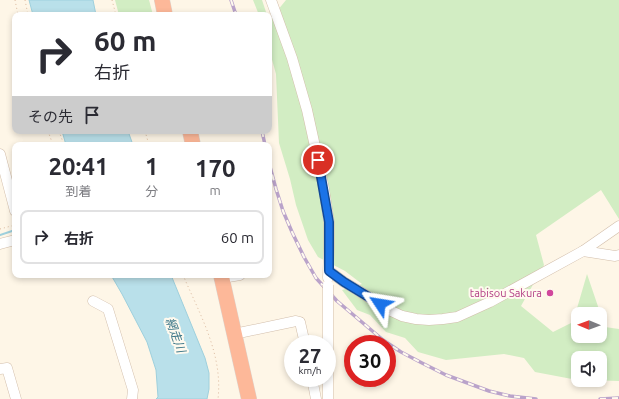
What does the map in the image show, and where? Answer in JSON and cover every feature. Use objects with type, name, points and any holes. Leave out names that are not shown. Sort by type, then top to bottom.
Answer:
[{"type":"highway","points":[[162,0],[164,12]]},
{"type":"highway","points":[[221,278],[248,399]]},
{"type":"street","points":[[271,0],[292,58],[307,110],[329,222],[328,399]]},
{"type":"street","points":[[0,154],[12,200]]},
{"type":"street","points":[[329,271],[387,309],[402,316],[429,320],[457,317],[490,302],[583,251],[619,226]]},
{"type":"street","points":[[0,244],[12,241]]},
{"type":"street","points":[[583,251],[615,256],[619,255]]},
{"type":"street","points":[[93,301],[108,309],[133,390],[132,399]]},
{"type":"street","points":[[234,334],[296,321],[300,322],[303,335]]},
{"type":"street","points":[[0,369],[7,368],[16,399]]},
{"type":"street","points":[[314,387],[316,399]]},
{"type":"path","points":[[15,0],[17,12]]},
{"type":"path","points":[[25,0],[27,12]]},
{"type":"path","points":[[112,0],[115,12]]},
{"type":"path","points":[[0,229],[12,226]]},
{"type":"path","points":[[184,278],[213,345],[220,387],[218,399]]},
{"type":"green space","points":[[115,0],[149,0],[152,12],[118,12]]},
{"type":"green space","points":[[253,0],[262,0],[266,12],[258,12]]},
{"type":"green space","points":[[286,0],[619,0],[619,219],[601,190],[536,235],[544,265],[521,306],[553,332],[571,323],[571,343],[607,343],[607,327],[619,329],[619,381],[607,381],[607,351],[571,351],[571,379],[535,372],[524,358],[504,354],[446,360],[418,352],[405,338],[386,332],[370,315],[357,310],[342,290],[362,284],[345,271],[318,257],[308,240],[296,205],[279,143],[276,74],[272,60],[272,17]]},
{"type":"green space","points":[[587,274],[598,307],[577,307]]},
{"type":"water","points":[[29,0],[93,0],[95,12],[32,12]]},
{"type":"water","points":[[63,134],[129,134],[132,142],[65,142]]},
{"type":"water","name":"網走川","points":[[113,278],[172,278],[205,358],[209,373],[209,389],[207,399],[156,399],[158,397],[156,370],[147,342]]},
{"type":"waterway","points":[[0,235],[12,231]]},
{"type":"railway","points":[[231,0],[235,12]]},
{"type":"railway","points":[[263,134],[264,142]]},
{"type":"railway","points":[[272,174],[283,211],[304,257],[316,278],[337,301],[383,340],[401,352],[446,375],[489,391],[510,396],[536,399]]},
{"type":"railway","points":[[600,399],[619,398]]},
{"type":"place","name":"tabisou Sakura","points":[[550,293]]},
{"type":"route","points":[[318,160],[329,222],[329,271],[380,304]]}]
